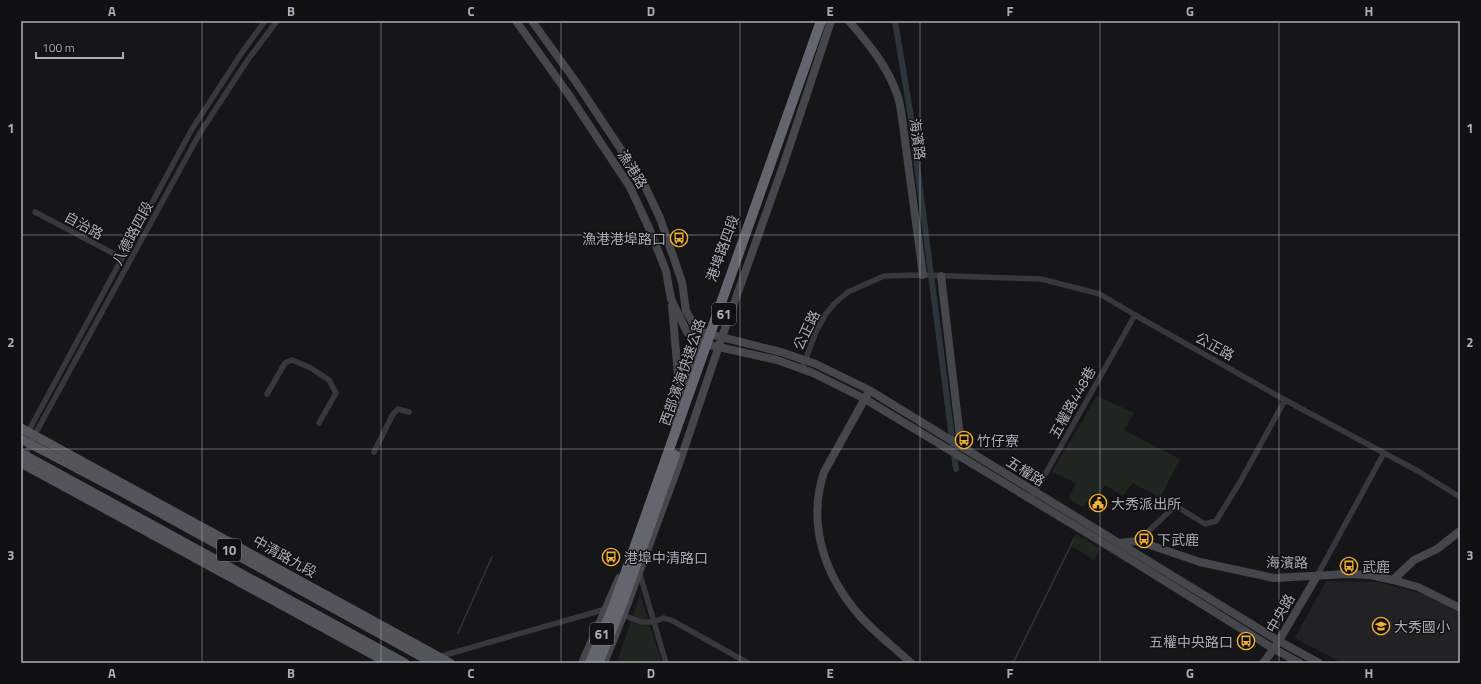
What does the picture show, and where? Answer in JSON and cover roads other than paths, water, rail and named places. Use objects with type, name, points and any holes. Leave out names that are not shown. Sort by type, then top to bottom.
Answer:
[{"type":"highway","name":"西部濱海快速公路","points":[[590,663],[614,605],[821,21]]},
{"type":"highway","name":"西部濱海快速公路","points":[[598,663],[621,607],[828,21]]},
{"type":"main road","name":"中清路九段","points":[[28,432],[434,661]]},
{"type":"main road","name":"中清路九段","points":[[24,442],[122,492],[434,661],[450,663]]},
{"type":"main road","points":[[22,460],[382,662]]},
{"type":"main road","name":"10","points":[[22,460],[405,663]]},
{"type":"street","name":"八德路四段","points":[[22,460],[24,442],[28,432],[192,129],[243,51],[265,21]]},
{"type":"street","name":"八德路四段","points":[[28,432],[91,333],[200,134],[247,61],[277,21]]},
{"type":"street","name":"漁港路","points":[[516,21],[569,95],[630,187],[643,213],[666,271],[671,299],[687,332],[701,343]]},
{"type":"street","name":"漁港路","points":[[532,21],[576,82],[644,184],[660,218],[682,282],[686,311],[692,323],[705,333]]},
{"type":"street","name":"港埠路四段","points":[[582,663],[606,609],[651,492],[680,401],[756,196],[816,21]]},
{"type":"street","points":[[604,663],[623,616],[679,464],[718,347],[783,166],[831,21]]},
{"type":"street","name":"海濱路","points":[[849,21],[869,44],[894,87],[898,98],[923,275]]},
{"type":"street","points":[[192,129],[200,134]]},
{"type":"street","name":"自治路","points":[[35,212],[122,258]]},
{"type":"street","name":"公正路","points":[[802,369],[816,332],[825,315],[835,303],[848,292],[884,276],[923,275],[1042,279],[1100,294],[1285,400],[1384,453],[1460,497]]},
{"type":"street","points":[[940,276],[961,446]]},
{"type":"street","points":[[671,299],[680,401]]},
{"type":"street","name":"五權路448巷","points":[[1033,496],[1135,315]]},
{"type":"street","points":[[84,329],[91,333]]},
{"type":"street","name":"五權路","points":[[705,333],[781,352],[829,370],[869,390],[961,446],[1033,496]]},
{"type":"street","name":"五權路","points":[[701,343],[777,360],[827,379],[1033,496],[1277,645],[1300,663]]},
{"type":"street","points":[[267,394],[285,363],[292,360],[311,368],[329,380],[336,393],[320,423]]},
{"type":"street","points":[[869,390],[830,459],[819,486],[816,509],[820,543],[830,570],[846,598],[860,616],[912,663]]},
{"type":"street","points":[[1138,541],[1173,508],[1179,508],[1205,524],[1216,521],[1240,482],[1285,400]]},
{"type":"street","points":[[374,452],[393,414],[398,410],[409,412]]},
{"type":"street","points":[[1317,576],[1384,453]]},
{"type":"street","points":[[1394,580],[1414,560],[1437,549],[1460,531]]},
{"type":"street","name":"海濱路","points":[[1117,547],[1138,541],[1200,562],[1274,578],[1348,574],[1370,575],[1418,587],[1460,608]]},
{"type":"street","points":[[639,572],[666,663]]},
{"type":"street","name":"中央路","points":[[1263,663],[1277,645],[1317,576]]},
{"type":"street","points":[[434,661],[606,609],[642,622],[654,622],[664,618],[673,621],[748,663]]},
{"type":"street","name":"五權路","points":[[1277,645],[1319,663]]},
{"type":"waterway","points":[[895,21],[910,111],[956,469]]},
{"type":"waterway","points":[[1013,663],[1074,539]]},
{"type":"waterway","points":[[458,633],[492,557]]},
{"type":"place","name":"漁港港埠路口","points":[[679,238]]},
{"type":"place","name":"竹仔寮","points":[[964,440]]},
{"type":"place","name":"大秀派出所","points":[[1098,503]]},
{"type":"place","name":"下武鹿","points":[[1144,539]]},
{"type":"place","name":"港埠中清路口","points":[[611,557]]},
{"type":"place","name":"武鹿","points":[[1349,566]]},
{"type":"place","name":"大秀國小","points":[[1381,626]]},
{"type":"place","name":"五權中央路口","points":[[1246,641]]}]
